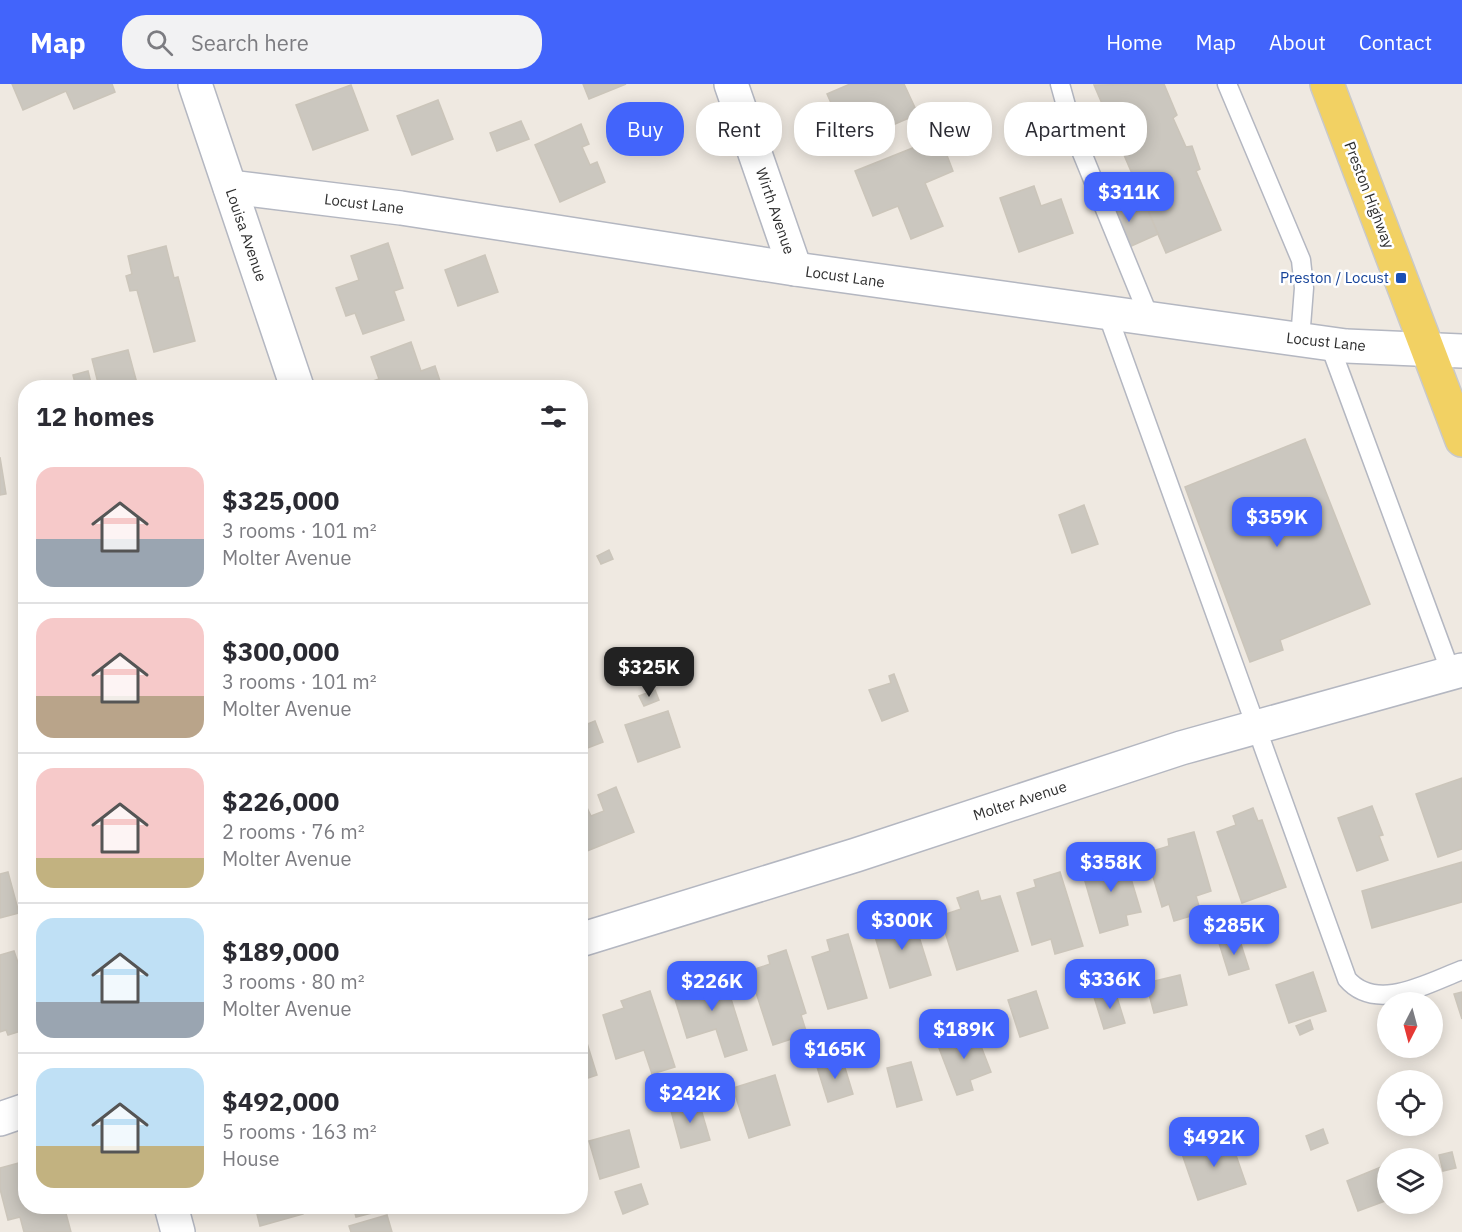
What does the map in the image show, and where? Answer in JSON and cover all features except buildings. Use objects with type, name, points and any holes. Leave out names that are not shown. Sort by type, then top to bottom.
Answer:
[{"type":"main road","name":"Preston Highway","points":[[1327,84],[1462,440]]},
{"type":"street","name":"Louisa Avenue","points":[[195,84],[295,380]]},
{"type":"street","name":"Wirth Avenue","points":[[731,84],[795,269]]},
{"type":"street","name":"Locust Lane","points":[[230,186],[400,208],[1012,301],[1315,341],[1462,351]]},
{"type":"street","name":"Molter Avenue","points":[[588,938],[856,855],[1181,748],[1456,671]]},
{"type":"street","points":[[0,1119],[18,1113]]},
{"type":"street","points":[[173,1214],[178,1232]]},
{"type":"lane","points":[[1060,84],[1073,131],[1150,319]]},
{"type":"lane","points":[[1227,84],[1301,260],[1304,288],[1315,341],[1456,671]]},
{"type":"lane","points":[[1107,313],[1347,979],[1353,987],[1376,995],[1396,994],[1462,970]]},
{"type":"place","name":"Preston / Locust","points":[[1401,278]]}]
